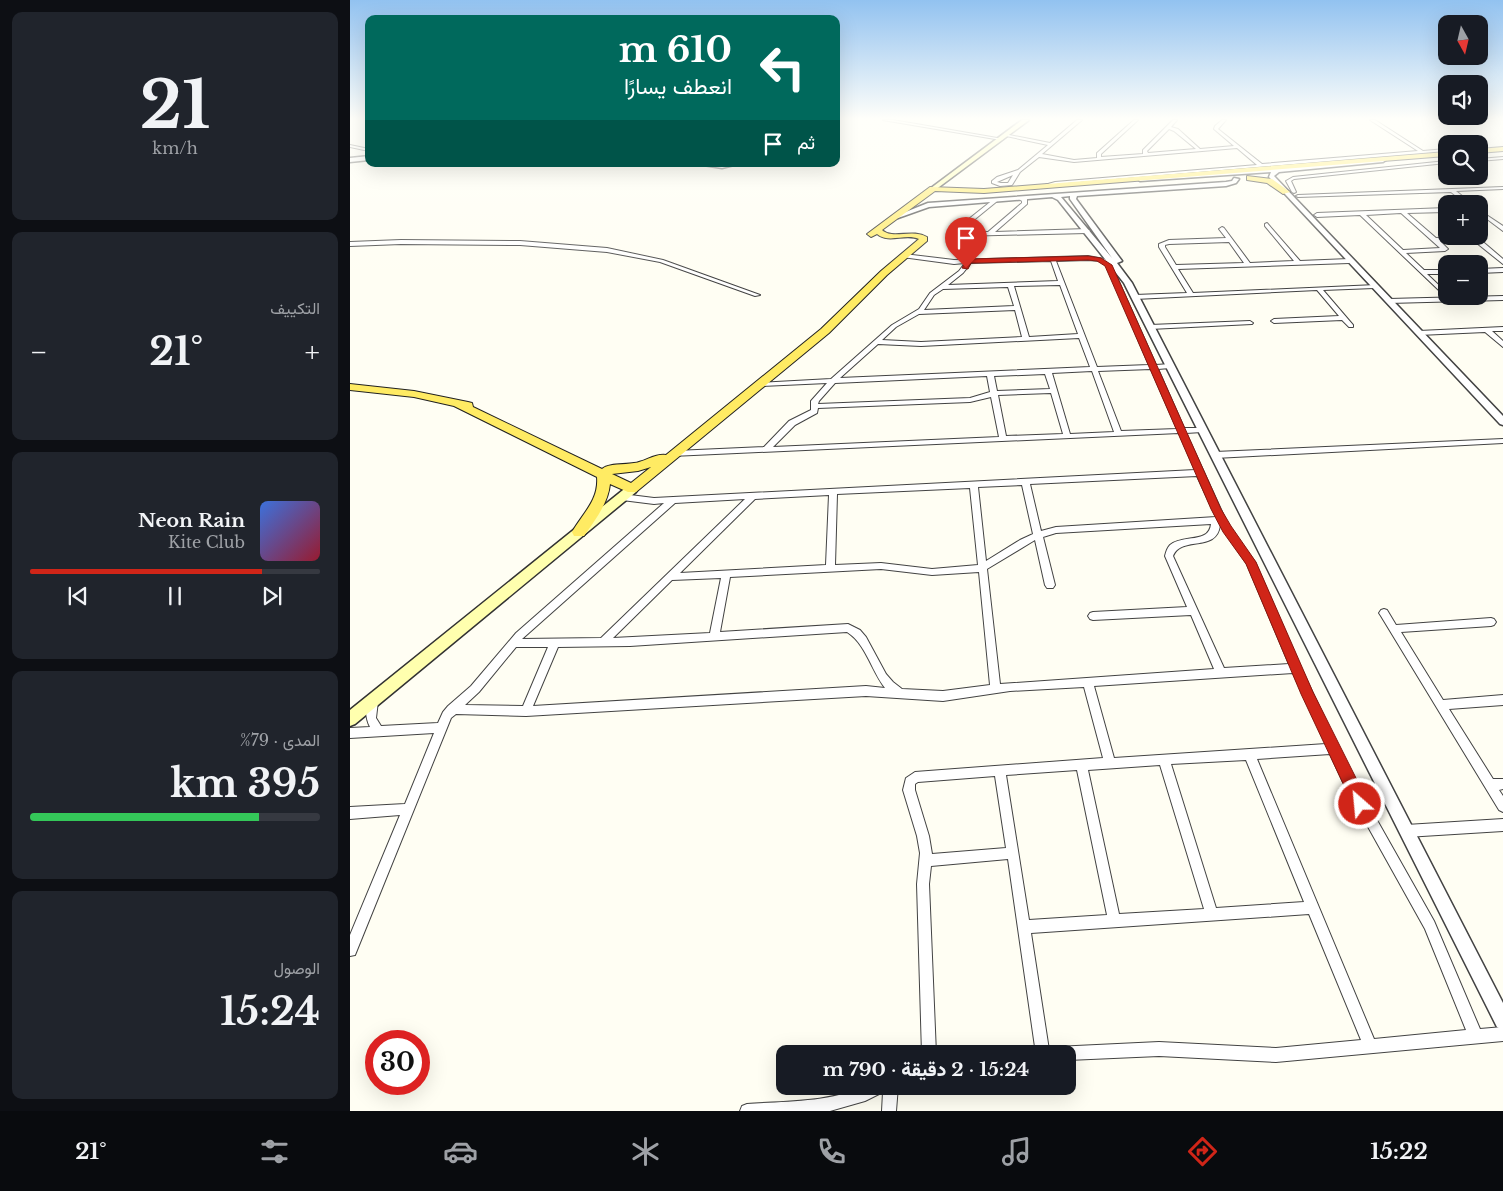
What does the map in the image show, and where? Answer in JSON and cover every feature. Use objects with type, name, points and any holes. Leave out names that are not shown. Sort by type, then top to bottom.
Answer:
[{"type":"main road","points":[[350,719],[824,331],[904,256],[922,242],[923,238],[915,235],[893,236],[875,233],[956,172]]},
{"type":"main road","points":[[1003,192],[1000,192],[1024,188],[1214,172]]},
{"type":"main road","points":[[933,189],[965,192],[1003,192],[1236,179],[1274,173],[1320,172]]},
{"type":"main road","points":[[948,178],[949,185],[958,189],[1003,192],[1021,199]]},
{"type":"main road","points":[[1250,178],[1269,181],[1292,193]]},
{"type":"main road","points":[[1012,181],[1024,188]]},
{"type":"main road","points":[[1118,186],[1134,190]]},
{"type":"main road","points":[[1078,194],[1089,188]]},
{"type":"main road","points":[[933,189],[944,194],[980,196]]},
{"type":"main road","points":[[913,204],[936,197],[980,196],[1003,192]]},
{"type":"main road","points":[[350,387],[414,394],[458,404],[606,473],[631,490]]},
{"type":"main road","points":[[606,473],[645,465],[679,450]]},
{"type":"main road","points":[[579,532],[601,497],[606,473]]},
{"type":"street","points":[[1017,172],[1010,176],[997,178],[994,182],[1005,185],[1012,181],[1018,172]]},
{"type":"street","points":[[1047,186],[1055,183],[1207,172]]},
{"type":"street","points":[[1140,179],[1153,180],[1284,172]]},
{"type":"street","points":[[1320,172],[1284,179],[1284,183],[1349,261],[1364,275]]},
{"type":"street","points":[[1292,193],[1288,181],[1291,178],[1349,172]]},
{"type":"street","points":[[1274,173],[1292,193],[1317,215],[1340,241],[1350,258],[1364,275],[1503,422]]},
{"type":"street","points":[[896,216],[924,206],[1226,184],[1234,182],[1236,179]]},
{"type":"street","points":[[1292,193],[1503,188]]},
{"type":"street","points":[[1494,189],[1503,195]]},
{"type":"street","points":[[1453,190],[1459,195]]},
{"type":"street","points":[[1078,194],[1072,197],[1111,249],[1503,1021]]},
{"type":"street","points":[[1054,196],[1060,199],[1117,267],[1128,283]]},
{"type":"street","points":[[990,234],[1025,203],[1025,200],[1021,199]]},
{"type":"street","points":[[1071,212],[1065,200],[1071,200],[1082,210]]},
{"type":"street","points":[[994,201],[962,227],[959,234],[1087,231]]},
{"type":"street","points":[[1317,215],[1438,210]]},
{"type":"street","points":[[1401,252],[1445,249],[1403,212]]},
{"type":"street","points":[[1361,213],[1438,287]]},
{"type":"street","points":[[1488,218],[1503,229]]},
{"type":"street","points":[[1267,226],[1299,263]]},
{"type":"street","points":[[1222,229],[1248,264]]},
{"type":"street","points":[[1191,294],[1162,246],[1163,243],[1230,240]]},
{"type":"street","points":[[350,244],[401,242],[527,243],[607,250],[661,261],[757,295]]},
{"type":"street","points":[[1483,245],[1503,262]]},
{"type":"street","points":[[904,256],[945,262],[1092,258],[1108,265],[1219,520],[1251,562],[1333,749],[1360,804],[1430,926],[1476,1037]]},
{"type":"street","points":[[1053,259],[1118,433]]},
{"type":"street","points":[[1174,267],[1349,261]]},
{"type":"street","points":[[945,262],[956,268],[958,274]]},
{"type":"street","points":[[918,312],[929,296],[966,268],[969,262]]},
{"type":"street","points":[[1488,271],[1503,270]]},
{"type":"street","points":[[1422,272],[1438,272]]},
{"type":"street","points":[[940,287],[1062,283]]},
{"type":"street","points":[[1011,285],[1026,338]]},
{"type":"street","points":[[1135,297],[1374,286]]},
{"type":"street","points":[[1318,288],[1351,326]]},
{"type":"street","points":[[1389,301],[1438,298]]},
{"type":"street","points":[[1488,298],[1503,298]]},
{"type":"street","points":[[766,450],[792,423],[811,414],[814,411],[815,401],[833,381],[896,324],[918,312],[1017,308]]},
{"type":"street","points":[[1274,321],[1344,318]]},
{"type":"street","points":[[1150,327],[1250,323]]},
{"type":"street","points":[[1419,333],[1503,329]]},
{"type":"street","points":[[1487,330],[1503,345]]},
{"type":"street","points":[[875,342],[921,344],[1082,336]]},
{"type":"street","points":[[760,384],[1170,366]]},
{"type":"street","points":[[1048,371],[1066,436]]},
{"type":"street","points":[[990,374],[1003,439]]},
{"type":"street","points":[[814,406],[970,400],[1011,390],[1053,391]]},
{"type":"street","points":[[679,450],[766,450],[1202,430]]},
{"type":"street","points":[[1215,456],[1503,441]]},
{"type":"street","points":[[631,490],[643,501],[1199,473]]},
{"type":"street","points":[[1025,482],[1050,585]]},
{"type":"street","points":[[974,485],[995,688]]},
{"type":"street","points":[[830,569],[833,492]]},
{"type":"street","points":[[604,641],[753,496]]},
{"type":"street","points":[[350,950],[441,728],[452,709],[475,689],[512,643],[674,500]]},
{"type":"street","points":[[669,577],[890,566],[932,572],[982,568],[1023,542],[1038,535],[1068,529],[1219,520]]},
{"type":"street","points":[[1219,520],[1216,529],[1210,537],[1178,544],[1169,553],[1170,560],[1221,673]]},
{"type":"street","points":[[714,636],[726,574]]},
{"type":"street","points":[[1093,616],[1193,611]]},
{"type":"street","points":[[1384,613],[1503,806]]},
{"type":"street","points":[[1394,629],[1491,622]]},
{"type":"street","points":[[512,643],[630,642],[848,628],[859,634],[885,681],[892,689],[901,693]]},
{"type":"street","points":[[526,711],[555,642]]},
{"type":"street","points":[[452,709],[526,711],[866,692],[955,696],[995,688],[1296,668]]},
{"type":"street","points":[[1088,682],[1110,763]]},
{"type":"street","points":[[373,700],[371,718],[378,732]]},
{"type":"street","points":[[1441,705],[1503,700]]},
{"type":"street","points":[[350,733],[441,728]]},
{"type":"street","points":[[929,1045],[923,884],[925,844],[908,790],[910,782],[918,776],[1333,749]]},
{"type":"street","points":[[1249,754],[1370,1046]]},
{"type":"street","points":[[1164,759],[1212,915]]},
{"type":"street","points":[[1081,765],[1114,921]]},
{"type":"street","points":[[1000,770],[1041,1045]]},
{"type":"street","points":[[1490,785],[1503,784]]},
{"type":"street","points":[[350,813],[408,809]]},
{"type":"street","points":[[1406,831],[1503,825]]},
{"type":"street","points":[[925,861],[1012,853]]},
{"type":"street","points":[[1023,928],[1313,908]]},
{"type":"street","points":[[1076,1053],[1178,1050],[1276,1055],[1503,1034]]},
{"type":"street","points":[[747,1111],[837,1104],[863,1095]]},
{"type":"street","points":[[889,1111],[890,1095]]},
{"type":"route","points":[[966,268],[969,262],[993,260],[1088,258],[1099,259],[1108,265],[1199,473],[1226,529],[1251,562],[1296,668],[1360,804]]}]
